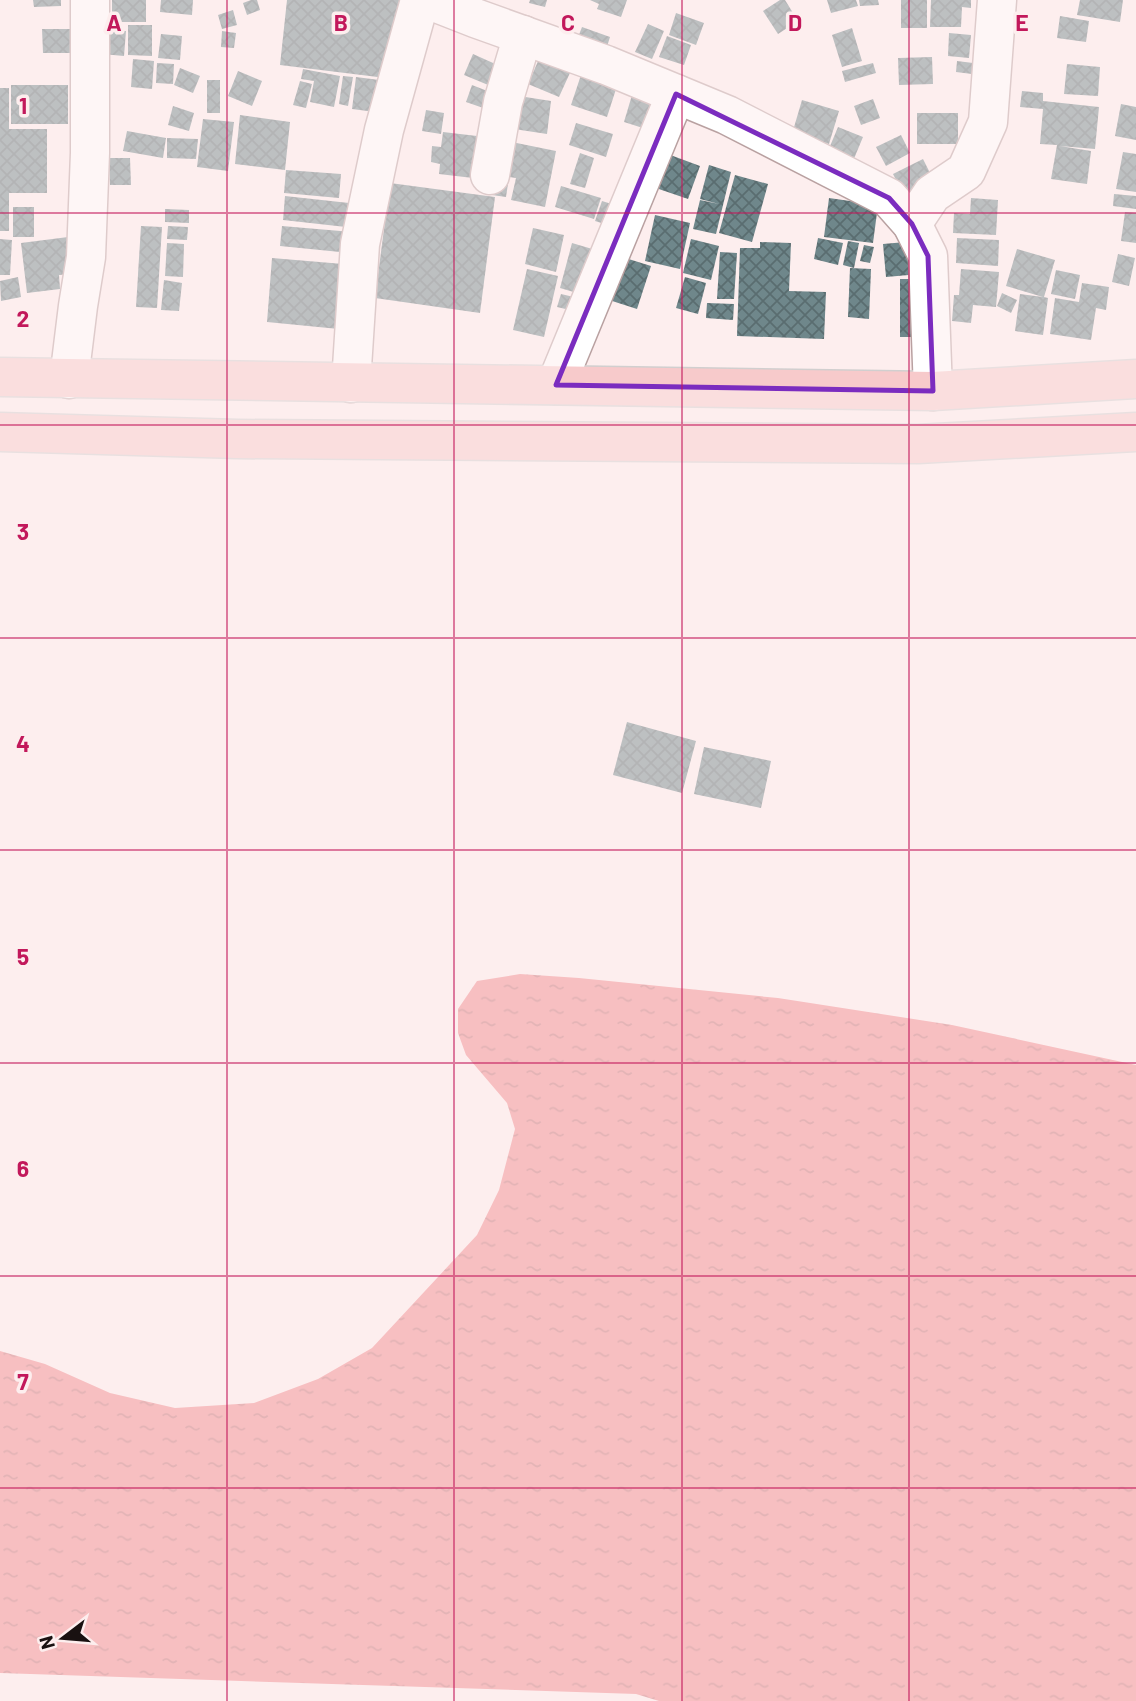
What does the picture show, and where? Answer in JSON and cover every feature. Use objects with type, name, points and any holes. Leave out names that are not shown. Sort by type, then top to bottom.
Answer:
[{"type":"main road","points":[[0,377],[933,391],[1136,379]]},
{"type":"main road","points":[[0,432],[238,439],[918,444],[1136,432]]},
{"type":"street","points":[[69,379],[86,257],[90,153],[90,0]]},
{"type":"street","points":[[351,383],[360,244],[384,130],[420,0]]},
{"type":"street","points":[[429,0],[606,65],[727,115],[889,198],[912,224],[928,256],[933,391]]},
{"type":"street","points":[[912,224],[932,194],[966,171],[988,122],[997,0]]},
{"type":"street","points":[[491,175],[503,102],[523,35]]},
{"type":"street","points":[[556,385],[676,94]]},
{"type":"highlighted area","points":[[676,94],[889,198],[912,224],[928,256],[933,391],[556,385]]},
{"type":"water","points":[[520,974],[778,998],[952,1025],[1136,1065],[1136,1701],[659,1701],[636,1694],[0,1673],[0,1351],[45,1364],[110,1393],[175,1408],[254,1403],[318,1379],[372,1348],[477,1235],[499,1190],[515,1129],[507,1103],[466,1055],[458,1033],[458,1009],[477,981]]},
{"type":"building","points":[[33,0],[61,0],[61,6],[34,7]]},
{"type":"building","points":[[112,0],[146,0],[146,22],[112,22]]},
{"type":"building","points":[[161,0],[193,0],[192,15],[160,12]]},
{"type":"building","points":[[257,0],[260,10],[247,15],[243,3]]},
{"type":"building","points":[[287,0],[403,0],[394,79],[280,65]]},
{"type":"building","points":[[530,0],[547,0],[545,7],[529,3]]},
{"type":"building","points":[[590,0],[627,0],[621,17],[597,9],[599,4]]},
{"type":"building","points":[[780,0],[785,0],[798,21],[778,34],[763,11]]},
{"type":"building","points":[[827,0],[856,0],[858,6],[831,13]]},
{"type":"building","points":[[859,0],[878,0],[879,5],[860,6]]},
{"type":"building","points":[[901,0],[927,0],[927,28],[901,28]]},
{"type":"building","points":[[931,0],[971,0],[971,8],[962,7],[961,27],[930,27]]},
{"type":"building","points":[[1080,0],[1123,0],[1120,22],[1077,15]]},
{"type":"building","points":[[233,10],[237,25],[222,29],[218,15]]},
{"type":"building","points":[[676,13],[704,23],[696,45],[669,35]]},
{"type":"building","points":[[1060,16],[1089,21],[1086,42],[1057,38]]},
{"type":"building","points":[[648,24],[664,31],[652,59],[635,52]]},
{"type":"building","points":[[128,25],[152,25],[152,56],[128,55]]},
{"type":"building","points":[[582,27],[610,37],[606,50],[577,40]]},
{"type":"building","points":[[852,28],[862,61],[842,67],[832,35]]},
{"type":"building","points":[[42,29],[70,29],[71,53],[43,53]]},
{"type":"building","points":[[104,30],[126,31],[124,56],[102,54]]},
{"type":"building","points":[[222,31],[236,33],[234,48],[221,47]]},
{"type":"building","points":[[949,33],[971,35],[969,58],[948,56]]},
{"type":"building","points":[[161,34],[182,36],[180,60],[158,58]]},
{"type":"building","points":[[667,36],[691,45],[684,65],[659,57]]},
{"type":"building","points":[[543,50],[574,64],[559,97],[528,84]]},
{"type":"building","points":[[473,54],[502,67],[493,87],[464,75]]},
{"type":"building","points":[[932,57],[933,84],[899,85],[898,58]]},
{"type":"building","points":[[133,59],[154,61],[152,89],[131,87]]},
{"type":"building","points":[[957,61],[973,63],[972,74],[956,72]]},
{"type":"building","points":[[157,63],[174,64],[173,84],[156,83]]},
{"type":"building","points":[[873,63],[876,73],[845,82],[842,71]]},
{"type":"building","points":[[1067,64],[1100,67],[1098,96],[1064,94]]},
{"type":"building","points":[[180,68],[200,76],[193,93],[174,85]]},
{"type":"building","points":[[303,69],[340,76],[334,107],[310,102],[314,81],[301,79]]},
{"type":"building","points":[[238,71],[262,81],[252,106],[228,96]]},
{"type":"building","points":[[581,75],[617,86],[607,117],[571,105]]},
{"type":"building","points":[[343,76],[353,77],[348,106],[339,104]]},
{"type":"building","points":[[356,77],[387,81],[383,113],[352,109]]},
{"type":"building","points":[[207,80],[220,80],[220,113],[207,113]]},
{"type":"building","points":[[300,81],[312,84],[306,108],[293,105]]},
{"type":"building","points":[[11,85],[68,85],[68,124],[11,124]]},
{"type":"building","points":[[472,85],[495,94],[489,110],[466,102]]},
{"type":"building","points":[[0,88],[9,88],[9,129],[47,129],[47,193],[9,193],[9,231],[0,231]]},
{"type":"building","points":[[1022,91],[1043,93],[1043,101],[1099,107],[1095,149],[1060,146],[1091,151],[1087,184],[1051,179],[1057,145],[1040,144],[1043,109],[1020,107]]},
{"type":"building","points":[[632,95],[654,102],[646,129],[624,122]]},
{"type":"building","points":[[519,96],[551,101],[547,134],[514,129]]},
{"type":"building","points":[[873,99],[880,118],[861,125],[854,106]]},
{"type":"building","points":[[802,100],[839,111],[829,144],[792,134]]},
{"type":"building","points":[[1121,104],[1136,107],[1136,140],[1115,136]]},
{"type":"building","points":[[173,106],[194,113],[189,131],[168,125]]},
{"type":"building","points":[[426,110],[444,113],[441,134],[422,131]]},
{"type":"building","points":[[917,113],[958,113],[958,144],[917,144]]},
{"type":"building","points":[[240,115],[290,122],[285,170],[235,164]]},
{"type":"building","points":[[203,119],[234,122],[228,171],[197,167]]},
{"type":"building","points":[[576,123],[613,134],[606,157],[569,145]]},
{"type":"building","points":[[838,127],[863,137],[853,161],[828,151]]},
{"type":"building","points":[[127,131],[166,138],[163,158],[123,151]]},
{"type":"building","points":[[443,132],[477,136],[473,178],[439,174],[440,164],[431,162],[432,146],[441,147]]},
{"type":"building","points":[[901,135],[910,153],[886,166],[876,147]]},
{"type":"building","points":[[167,138],[198,139],[196,159],[167,158]]},
{"type":"building","points":[[502,140],[556,151],[545,207],[511,200],[516,178],[509,177],[506,197],[492,195]]},
{"type":"building","points":[[1123,152],[1136,154],[1136,192],[1116,189]]},
{"type":"building","points":[[580,153],[594,158],[585,188],[570,184]]},
{"type":"building","points":[[665,153],[700,166],[688,199],[653,187]]},
{"type":"building","points":[[109,158],[130,158],[131,185],[110,185]]},
{"type":"building","points":[[923,159],[936,185],[906,200],[893,174]]},
{"type":"building","points":[[709,165],[731,172],[716,234],[693,229],[700,200],[719,204],[700,199]]},
{"type":"building","points":[[286,170],[341,174],[339,198],[284,193]]},
{"type":"building","points":[[735,175],[768,184],[752,242],[719,233]]},
{"type":"building","points":[[390,183],[495,197],[480,313],[375,298]]},
{"type":"building","points":[[561,186],[601,198],[594,219],[555,207]]},
{"type":"building","points":[[1114,194],[1136,196],[1136,209],[1113,206]]},
{"type":"building","points":[[285,196],[349,203],[346,227],[283,220]]},
{"type":"building","points":[[829,198],[878,205],[873,243],[824,237]]},
{"type":"building","points":[[971,198],[998,200],[996,235],[953,233],[954,213],[970,214]]},
{"type":"building","points":[[602,201],[618,206],[611,226],[595,221]]},
{"type":"building","points":[[13,207],[34,207],[34,237],[13,237]]},
{"type":"building","points":[[165,209],[189,210],[189,223],[165,222]]},
{"type":"building","points":[[1125,212],[1136,213],[1136,243],[1121,241]]},
{"type":"building","points":[[655,215],[690,223],[680,269],[645,261]]},
{"type":"building","points":[[141,226],[162,227],[157,308],[136,307]]},
{"type":"building","points":[[168,226],[188,227],[187,240],[167,239]]},
{"type":"building","points":[[282,226],[352,232],[350,253],[280,246]]},
{"type":"building","points":[[533,228],[564,235],[556,272],[525,264]]},
{"type":"building","points":[[76,236],[80,273],[59,275],[60,289],[27,293],[21,243]]},
{"type":"building","points":[[818,238],[843,243],[838,265],[814,259]]},
{"type":"building","points":[[957,238],[999,240],[998,266],[956,263]]},
{"type":"building","points":[[0,239],[12,240],[10,275],[0,275]]},
{"type":"building","points":[[691,239],[719,246],[711,280],[683,273]]},
{"type":"building","points":[[848,241],[859,243],[854,268],[843,265]]},
{"type":"building","points":[[917,241],[920,274],[886,277],[883,244]]},
{"type":"building","points":[[760,242],[791,243],[789,291],[826,292],[824,339],[737,336],[740,248],[760,248]]},
{"type":"building","points":[[167,243],[184,244],[183,277],[165,276]]},
{"type":"building","points":[[572,243],[599,251],[587,296],[560,288]]},
{"type":"building","points":[[864,245],[874,247],[870,263],[860,261]]},
{"type":"building","points":[[1017,249],[1055,260],[1044,297],[1048,298],[1043,335],[1015,331],[1020,294],[1043,297],[1006,286]]},
{"type":"building","points":[[720,252],[737,253],[734,299],[717,299]]},
{"type":"building","points":[[1118,254],[1135,258],[1129,286],[1112,282]]},
{"type":"building","points":[[619,256],[651,266],[637,309],[606,299]]},
{"type":"building","points":[[272,258],[355,265],[349,330],[267,322]]},
{"type":"building","points":[[850,268],[871,269],[869,319],[848,317]]},
{"type":"building","points":[[527,269],[558,276],[544,337],[513,330]]},
{"type":"building","points":[[961,269],[999,272],[996,307],[973,305],[971,323],[952,321],[954,295],[959,295]]},
{"type":"building","points":[[1056,270],[1080,275],[1075,299],[1051,294]]},
{"type":"building","points":[[18,277],[21,297],[1,301],[0,281]]},
{"type":"building","points":[[685,277],[706,283],[698,314],[676,308]]},
{"type":"building","points":[[900,279],[925,279],[925,337],[900,337]]},
{"type":"building","points":[[164,280],[182,283],[179,311],[161,310]]},
{"type":"building","points":[[1082,283],[1109,287],[1106,310],[1096,308],[1091,340],[1050,334],[1055,298],[1079,302]]},
{"type":"building","points":[[1002,293],[1017,300],[1011,313],[997,306]]},
{"type":"building","points":[[561,294],[578,298],[574,311],[557,307]]},
{"type":"building","points":[[707,303],[734,304],[733,320],[706,318]]},
{"type":"building","points":[[627,722],[696,741],[682,793],[613,775]]},
{"type":"building","points":[[704,747],[771,761],[761,808],[694,794]]}]
